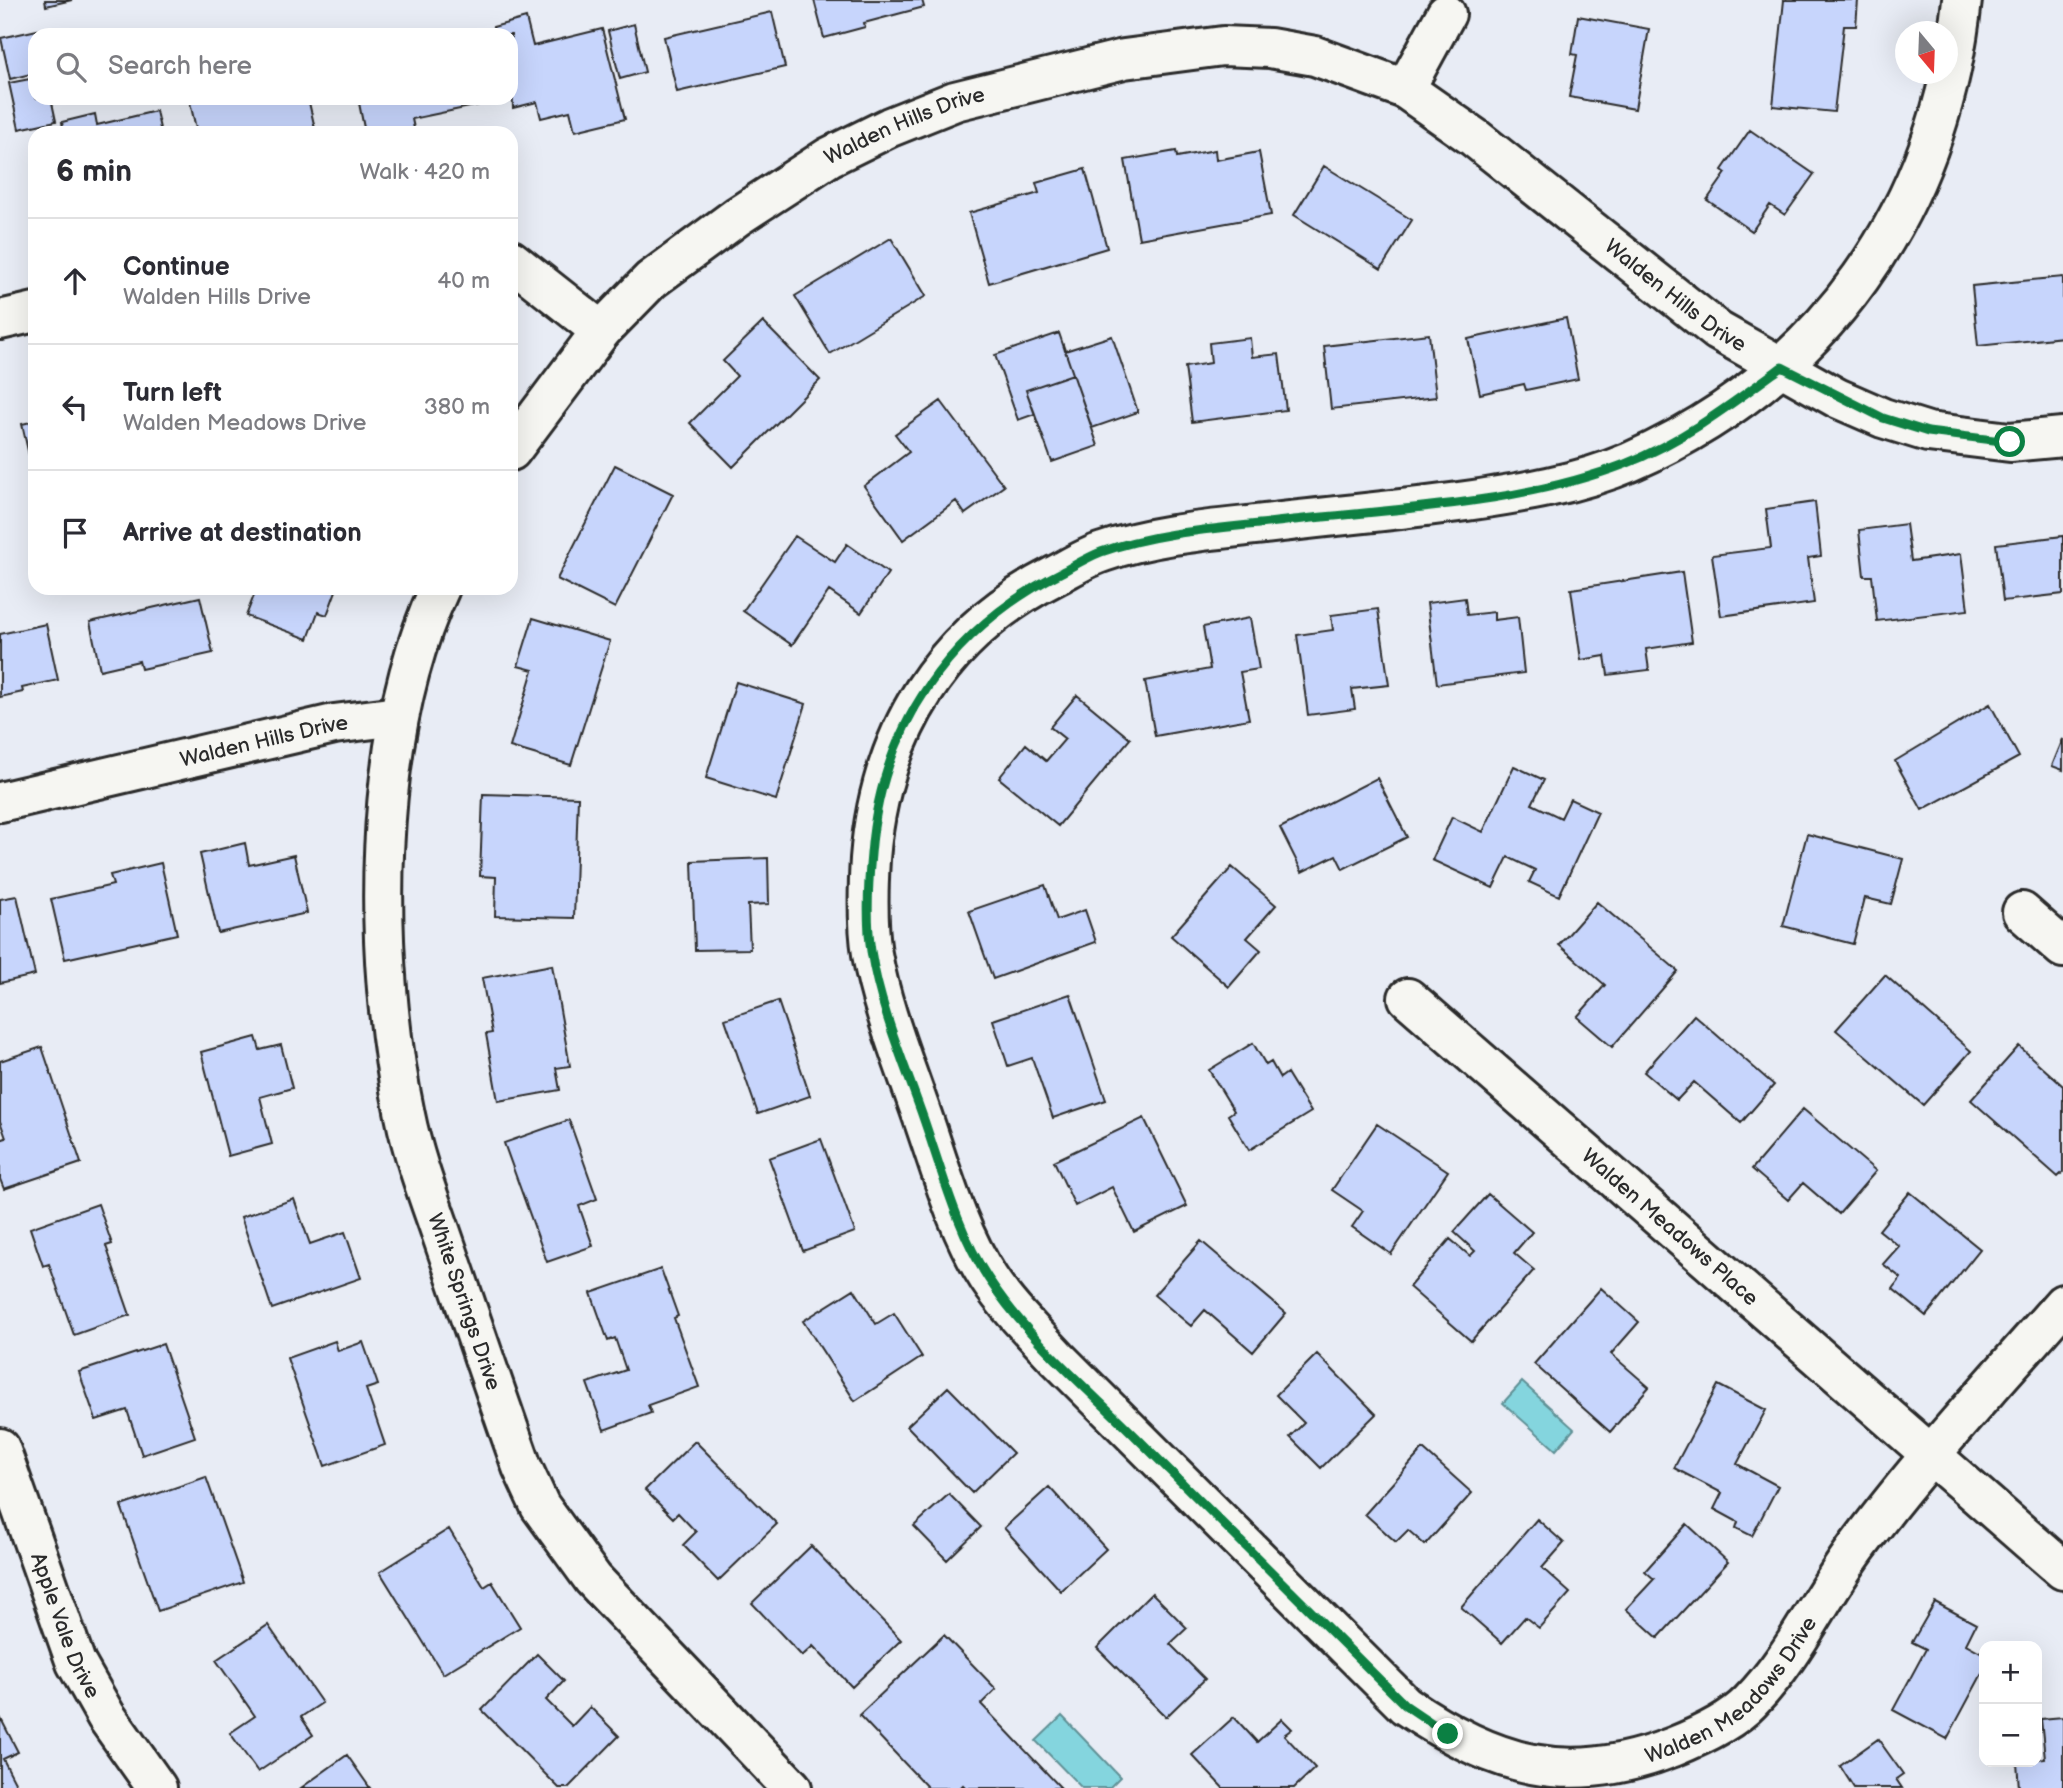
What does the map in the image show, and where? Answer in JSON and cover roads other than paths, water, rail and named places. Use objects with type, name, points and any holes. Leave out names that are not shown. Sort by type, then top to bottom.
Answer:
[{"type":"street","name":"Walden Meadows Drive","points":[[1962,0],[1956,52],[1941,116],[1923,167],[1906,202],[1842,304],[1782,367],[1707,421],[1627,463],[1549,486],[1468,501],[1158,538],[1100,552],[1030,588],[976,629],[930,681],[901,731],[884,773],[873,820],[867,898],[871,951],[884,1005],[943,1175],[967,1239],[988,1277],[1057,1359],[1405,1705],[1448,1734],[1494,1754],[1532,1765],[1573,1769],[1638,1761],[1695,1738],[1748,1704],[1783,1663],[1860,1542],[2063,1304]]},
{"type":"street","points":[[1405,89],[1446,14]]},
{"type":"street","name":"Walden Hills Drive","points":[[518,441],[601,331],[651,280],[749,208],[829,157],[890,127],[955,101],[1124,59],[1223,46],[1270,48],[1315,55],[1405,89],[1475,138],[1718,331],[1883,418],[1928,432],[2010,442],[2063,437]]},
{"type":"street","points":[[518,266],[601,331]]},
{"type":"street","points":[[0,320],[28,314]]},
{"type":"street","points":[[398,716],[429,612],[437,595]]},
{"type":"street","name":"Walden Hills Drive","points":[[0,802],[334,724],[398,716]]},
{"type":"street","name":"White Springs Drive","points":[[398,716],[385,871],[385,952],[394,1048],[405,1116],[423,1180],[522,1467],[540,1506],[593,1579],[792,1788]]},
{"type":"street","points":[[2022,912],[2063,948]]},
{"type":"street","name":"Walden Meadows Place","points":[[1408,998],[2063,1570]]},
{"type":"street","name":"Apple Vale Drive","points":[[0,1448],[76,1663],[106,1716],[157,1788]]},
{"type":"water","points":[[1522,1382],[1574,1429],[1556,1450],[1503,1403]]},
{"type":"water","points":[[1062,1716],[1120,1777],[1109,1788],[1082,1788],[1036,1741]]}]
